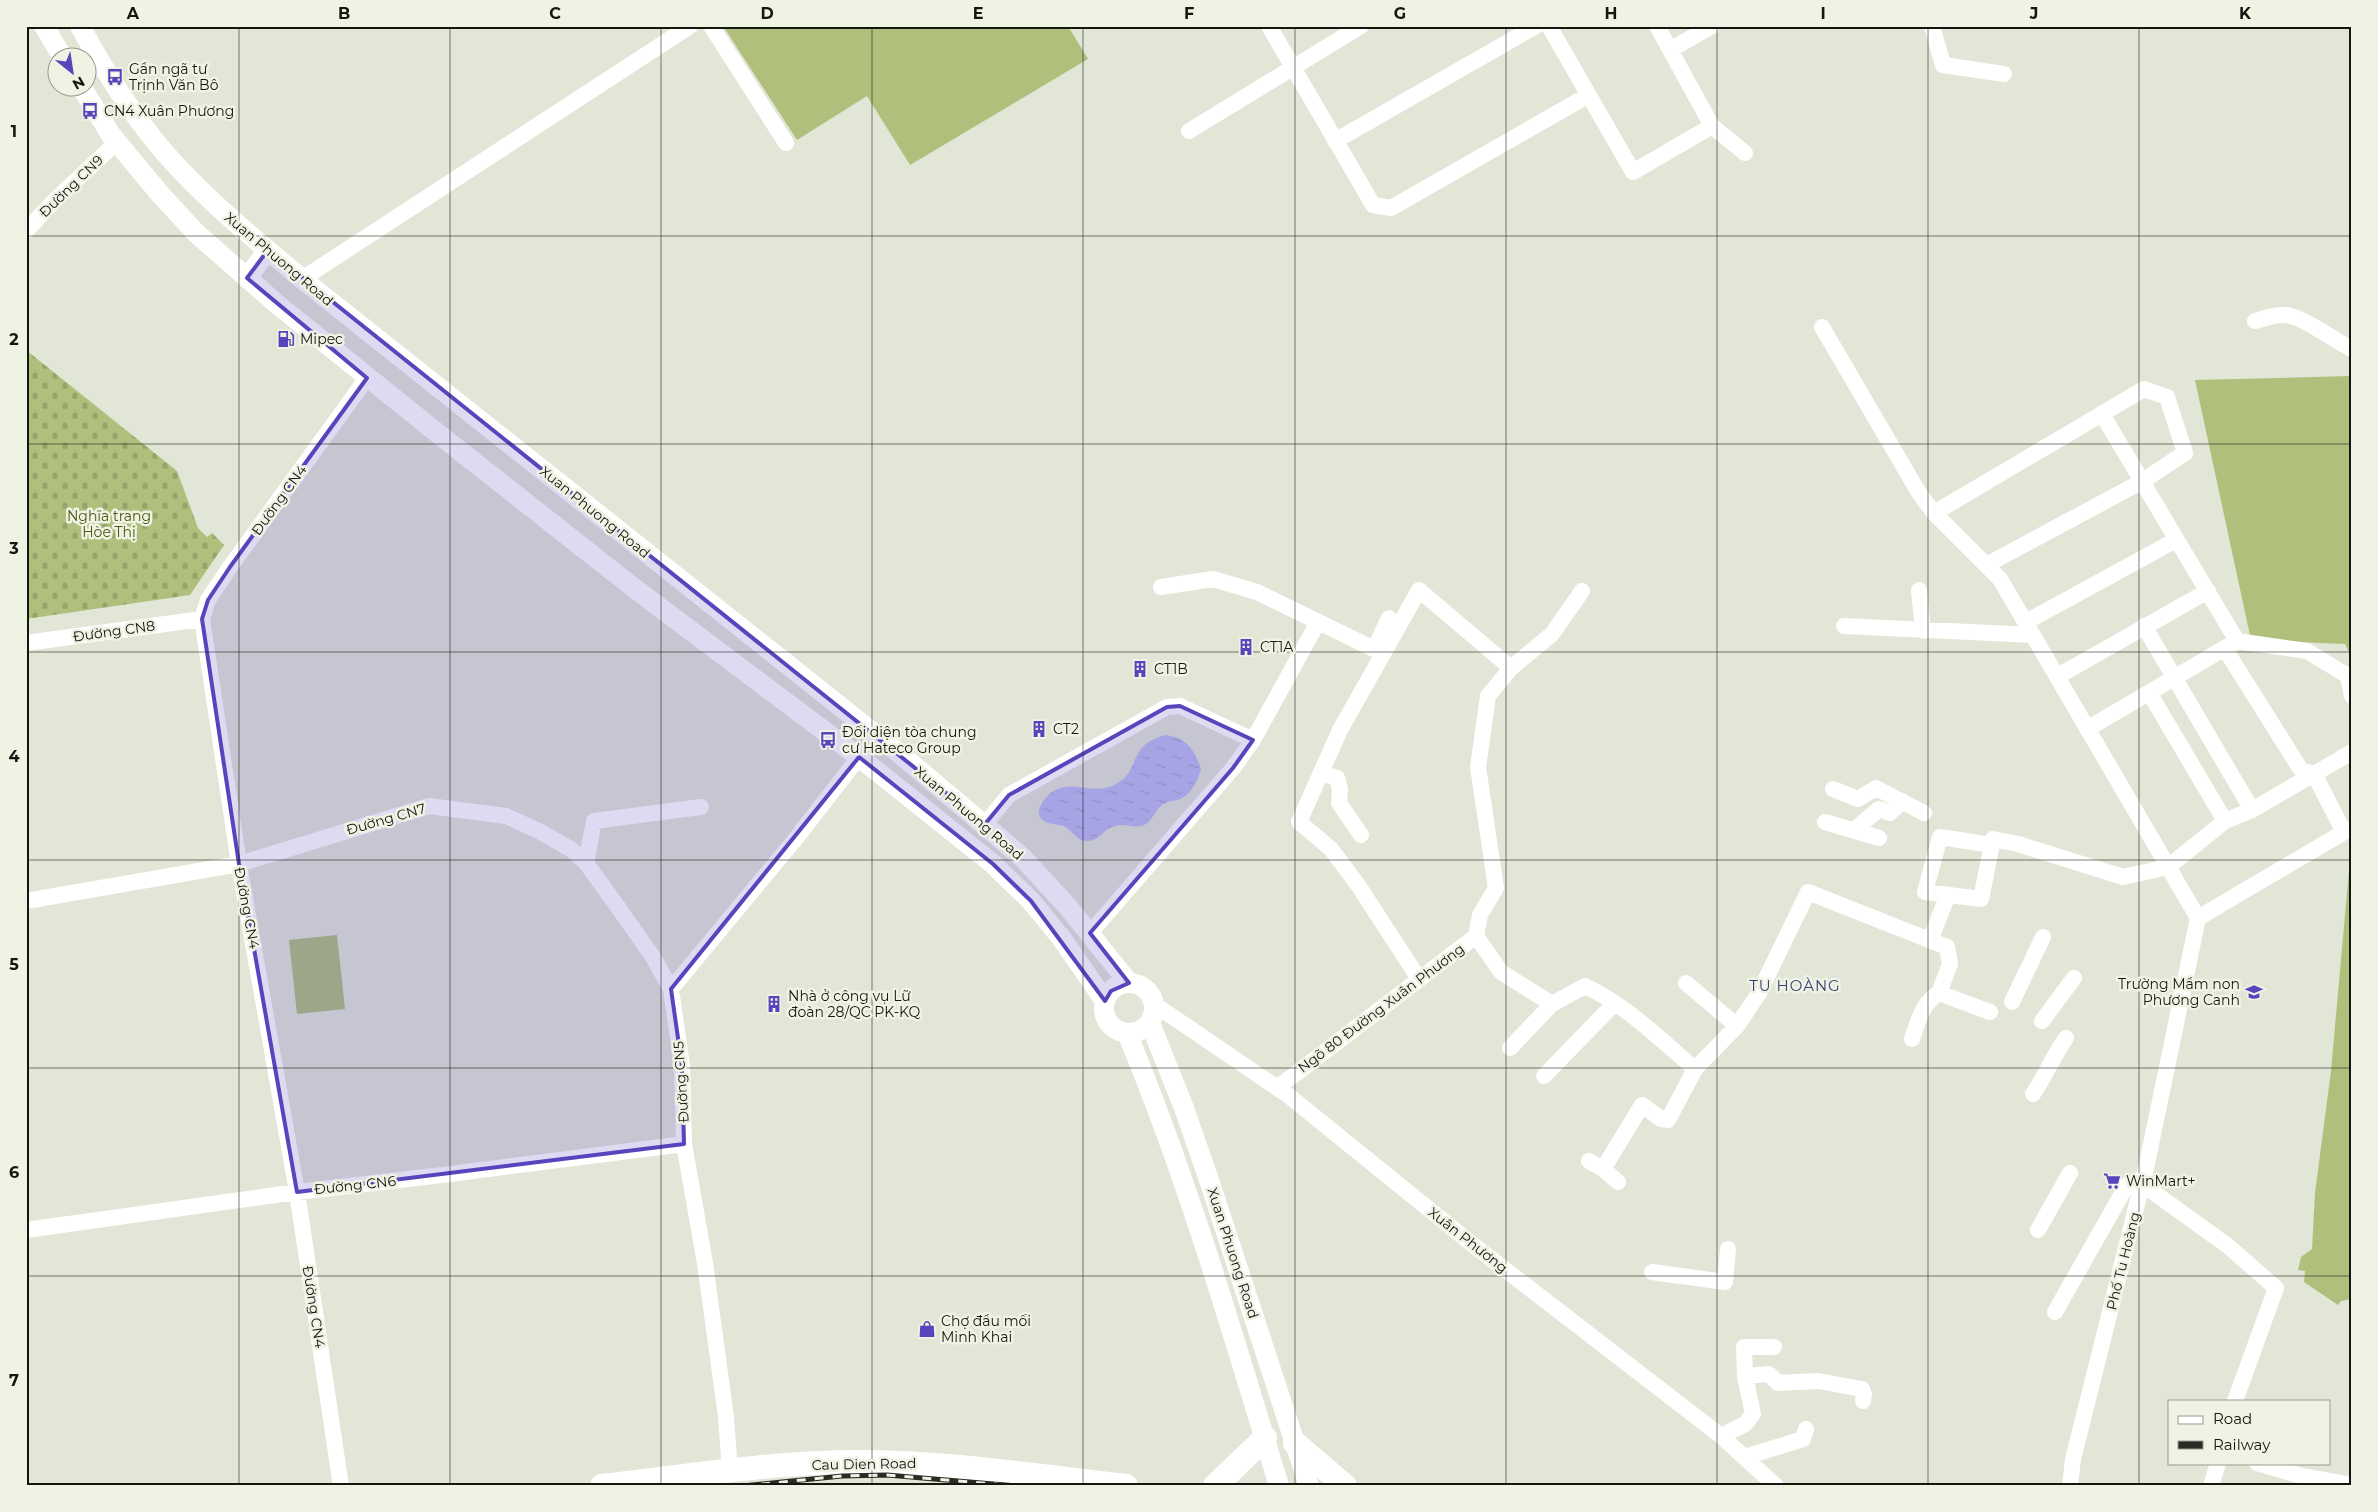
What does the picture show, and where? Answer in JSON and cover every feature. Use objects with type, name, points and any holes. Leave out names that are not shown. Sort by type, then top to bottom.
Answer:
[{"type":"highway","points":[[1215,1486],[1265,1438]]},
{"type":"highway","points":[[1295,1443],[1345,1486]]},
{"type":"highway","name":"Cau Dien Road","points":[[602,1486],[730,1471],[848,1462],[920,1463],[1126,1486]]},
{"type":"main road","points":[[44,26],[57,48]]},
{"type":"main road","points":[[68,48],[82,30]]},
{"type":"main road","name":"Xuan Phuong Road","points":[[82,30],[138,119],[164,152],[222,211],[302,279],[900,754],[985,824],[1028,863],[1090,933],[1129,983]]},
{"type":"main road","name":"Xuan Phuong Road","points":[[88,98],[117,142],[160,194],[196,233],[367,378],[634,588],[858,757],[993,864],[1031,901],[1062,938],[1105,1001]]},
{"type":"main road","points":[[247,278],[268,250]]},
{"type":"main road","points":[[1129,983],[1142,986],[1148,991],[1154,1004],[1154,1015],[1150,1023],[1143,1029],[1127,1033],[1119,1031],[1107,1021],[1104,1013],[1105,1001],[1111,991],[1118,986],[1129,983]]},
{"type":"main road","name":"Xuan Phuong Road","points":[[1150,1023],[1184,1108],[1211,1186],[1309,1486]]},
{"type":"main road","name":"Xuan Phuong Road","points":[[1127,1033],[1159,1112],[1279,1486]]},
{"type":"street","points":[[302,279],[690,26]]},
{"type":"street","points":[[711,26],[786,143]]},
{"type":"street","points":[[1270,26],[1373,205],[1391,208],[1587,96]]},
{"type":"street","points":[[1189,131],[1292,66],[1361,26]]},
{"type":"street","points":[[1335,141],[1536,26]]},
{"type":"street","points":[[1549,26],[1587,96],[1633,172],[1712,126]]},
{"type":"street","points":[[1657,26],[1712,126],[1745,153]]},
{"type":"street","points":[[1670,50],[1712,26]]},
{"type":"street","points":[[1932,26],[1943,65],[2004,74]]},
{"type":"street","name":"Đường CN9","points":[[26,231],[54,201],[117,142]]},
{"type":"street","points":[[2255,321],[2273,315],[2287,315],[2352,349]]},
{"type":"street","points":[[1822,327],[1919,493],[1934,513],[2000,579],[2198,918],[2344,832],[2314,774],[2301,770],[2231,645],[2208,590],[2141,482],[2102,414]]},
{"type":"street","name":"Đường CN4","points":[[341,1486],[297,1192],[239,864],[202,619],[208,600],[230,567],[367,378]]},
{"type":"street","points":[[1934,513],[2144,389],[2167,397],[2184,453],[2141,482],[1986,565]]},
{"type":"street","points":[[1844,626],[1923,631],[2029,629],[2176,540]]},
{"type":"street","points":[[1161,587],[1214,579],[1257,592],[1374,649]]},
{"type":"street","points":[[1419,979],[1363,892],[1331,849],[1300,822],[1340,730],[1419,590],[1511,668]]},
{"type":"street","points":[[1919,590],[1923,631]]},
{"type":"street","points":[[2058,676],[2208,590]]},
{"type":"street","points":[[1476,936],[1480,915],[1496,888],[1478,767],[1488,696],[1511,668],[1552,634],[1582,591]]},
{"type":"street","points":[[1356,680],[1389,618]]},
{"type":"street","name":"Đường CN8","points":[[26,643],[202,619]]},
{"type":"street","points":[[1090,933],[1233,768],[1253,740],[1318,622]]},
{"type":"street","points":[[2144,626],[2252,810]]},
{"type":"street","points":[[2087,729],[2150,694],[2231,645],[2307,651],[2348,676],[2352,696]]},
{"type":"street","points":[[2150,694],[2225,821]]},
{"type":"street","points":[[985,824],[1009,795],[1167,707],[1180,706],[1253,740]]},
{"type":"street","points":[[1992,845],[1940,837],[1925,892],[1981,899],[1994,839],[2018,844],[2123,877],[2168,867],[2225,821],[2252,810],[2352,752]]},
{"type":"street","points":[[671,989],[797,836],[858,757]]},
{"type":"street","points":[[1321,772],[1337,778],[1340,790],[1339,803],[1361,835]]},
{"type":"street","points":[[1833,790],[1858,799],[1876,788],[1924,813]]},
{"type":"street","points":[[1854,830],[1879,809],[1890,813],[1902,800]]},
{"type":"street","name":"Đường CN7","points":[[26,901],[239,864],[429,806],[506,816],[539,831],[572,850],[586,863],[653,957],[671,989]]},
{"type":"street","points":[[586,863],[594,820],[701,807]]},
{"type":"street","points":[[1825,822],[1879,838]]},
{"type":"street","points":[[1618,1182],[1596,1165],[1642,1105],[1661,1119],[1668,1120],[1695,1070],[1737,1026],[1759,993],[1808,892],[1947,947],[1950,964],[1939,993],[1922,1010],[1912,1039]]},
{"type":"street","points":[[1930,940],[1948,895]]},
{"type":"street","name":"Phố Tu Hoàng","points":[[2070,1486],[2073,1459],[2141,1188],[2198,918]]},
{"type":"street","name":"Ngõ 80 Đường Xuân Phương","points":[[1277,1088],[1476,936],[1501,972],[1552,1004]]},
{"type":"street","points":[[2012,1002],[2043,937]]},
{"type":"street","points":[[2042,1021],[2074,978]]},
{"type":"street","points":[[1686,983],[1737,1026]]},
{"type":"street","points":[[1510,1048],[1552,1004],[1584,986],[1632,1016],[1695,1070]]},
{"type":"street","name":"Đường CN5","points":[[671,989],[682,1066],[684,1144],[705,1263],[726,1417],[730,1471]]},
{"type":"street","points":[[1939,993],[1990,1012]]},
{"type":"street","name":"Xuân Phương","points":[[1154,1004],[1277,1088],[1472,1244],[1722,1436],[1776,1486]]},
{"type":"street","points":[[1544,1076],[1614,1004]]},
{"type":"street","points":[[2033,1094],[2047,1074],[2053,1055],[2066,1038]]},
{"type":"street","name":"Đường CN6","points":[[26,1230],[297,1192],[442,1176],[684,1144]]},
{"type":"street","points":[[2038,1230],[2070,1173]]},
{"type":"street","points":[[2055,1312],[2127,1185],[2141,1188],[2228,1246],[2276,1288],[2235,1400]]},
{"type":"street","points":[[1652,1272],[1725,1282],[1728,1249]]},
{"type":"street","points":[[1722,1436],[1745,1424],[1754,1414],[1745,1376],[1744,1347],[1774,1348]]},
{"type":"street","points":[[1745,1376],[1769,1374],[1778,1383],[1818,1382],[1862,1389],[1864,1394],[1863,1401]]},
{"type":"street","points":[[1745,1457],[1804,1439],[1806,1429]]},
{"type":"street","points":[[2212,1486],[2218,1464]]},
{"type":"street","points":[[2261,1464],[2298,1475],[2352,1485]]},
{"type":"highlighted area","points":[[268,250],[985,824],[1009,795],[1167,707],[1180,706],[1253,740],[1233,768],[1090,933],[1129,983],[1111,991],[1105,1001],[1031,901],[993,864],[859,757],[671,989],[682,1066],[684,1144],[297,1192],[239,864],[202,619],[208,600],[230,567],[367,378],[247,278]]},
{"type":"green space","points":[[723,26],[1068,26],[1088,59],[910,165],[867,96],[797,140]]},
{"type":"green space","name":"Nghĩa trang Hòe Thị","points":[[26,350],[177,471],[198,528],[207,537],[212,533],[224,545],[190,595],[26,619]]},
{"type":"green space","points":[[2352,376],[2352,658],[2345,644],[2251,640],[2195,380]]},
{"type":"green space","points":[[2352,837],[2352,1299],[2341,1301],[2338,1305],[2304,1282],[2305,1271],[2298,1270],[2301,1257],[2312,1249],[2315,1193],[2331,1071]]},
{"type":"green space","points":[[337,935],[345,1009],[297,1014],[289,940]]},
{"type":"water","points":[[1165,735],[1179,738],[1189,746],[1193,750],[1201,769],[1196,782],[1188,794],[1162,805],[1145,825],[1115,826],[1096,839],[1085,841],[1079,839],[1065,827],[1043,821],[1040,817],[1040,808],[1052,792],[1068,787],[1098,789],[1114,785],[1129,773],[1144,745]]},
{"type":"railway","points":[[743,1486],[842,1476],[887,1475],[1017,1486]]},
{"type":"railway","points":[[870,1486],[902,1486]]},
{"type":"place","name":"Gần ngã tư Trịnh Văn Bô","points":[[115,77]]},
{"type":"place","name":"CN4 Xuân Phương","points":[[90,111]]},
{"type":"place","name":"Mipec","points":[[286,339]]},
{"type":"place","name":"CT1A","points":[[1246,647]]},
{"type":"place","name":"CT1B","points":[[1140,669]]},
{"type":"place","name":"CT2","points":[[1039,729]]},
{"type":"place","name":"Đối diện tòa chung cư Hateco Group","points":[[828,740]]},
{"type":"place","name":"Trường Mầm non Phương Canh","points":[[2254,992]]},
{"type":"place","name":"Nhà ở công vụ Lữ đoàn 28/QC PK-KQ","points":[[774,1004]]},
{"type":"place","name":"WinMart+","points":[[2112,1181]]},
{"type":"place","name":"Chợ đầu mối Minh Khai","points":[[927,1329]]},
{"type":"district","name":"TU HOÀNG","points":[[1795,986]]}]
